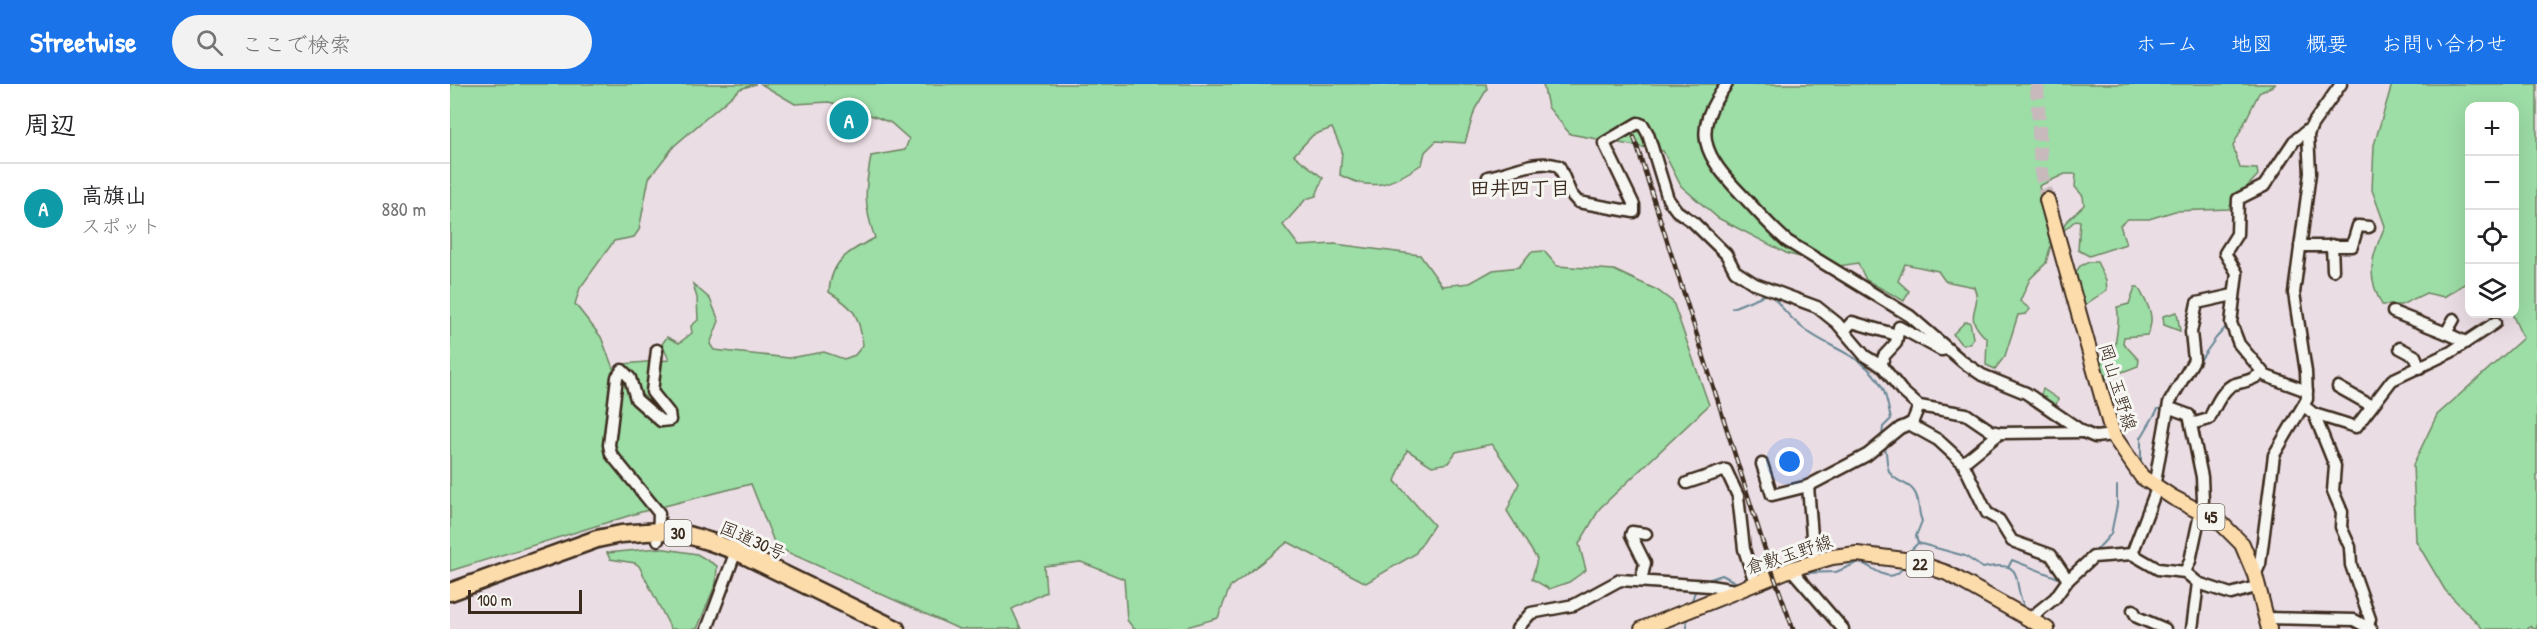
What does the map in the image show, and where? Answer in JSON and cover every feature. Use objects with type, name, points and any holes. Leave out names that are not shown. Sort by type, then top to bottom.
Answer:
[{"type":"highway","name":"国道30号","points":[[450,603],[598,548],[678,532],[896,629]]},
{"type":"highway","name":"国道30号","points":[[450,592],[597,539],[621,534],[659,535]]},
{"type":"highway","name":"国道30号","points":[[733,556],[873,629]]},
{"type":"main road","name":"岡山玉野線","points":[[2047,200],[2113,435],[2132,464],[2156,488],[2202,512],[2232,532],[2250,558],[2268,623]]},
{"type":"main road","name":"倉敷玉野線","points":[[1642,629],[1791,569],[1814,561],[1857,554],[1912,561],[1947,573],[2047,629]]},
{"type":"street","points":[[1727,84],[1714,102],[1706,126],[1706,146],[1718,169],[1787,241],[1910,316],[1971,368],[2035,398],[2083,432],[2095,437],[2113,435]]},
{"type":"street","points":[[2307,391],[2262,373],[2248,358],[2232,330],[2232,295],[2237,273],[2225,253],[2237,234],[2238,199],[2264,186],[2295,141],[2309,129],[2341,84]]},
{"type":"street","points":[[1488,177],[1527,166],[1552,164],[1559,166],[1571,194],[1578,202],[1634,212],[1634,205],[1604,143],[1638,123],[1643,125],[1648,134],[1668,199],[1677,211],[1711,238],[1726,254],[1735,271],[1755,284],[1817,307],[1844,331],[1866,356],[1881,366],[1902,391],[1919,406],[1966,414],[1991,431],[2000,433],[2083,432]]},
{"type":"street","points":[[2029,619],[2055,598],[2068,580],[2093,558],[2132,554],[2158,569],[2185,572],[2198,583],[2231,594],[2257,580],[2274,454],[2304,406],[2307,391],[2294,293],[2310,173],[2309,129]]},
{"type":"street","points":[[2300,246],[2352,246],[2358,226],[2369,227]]},
{"type":"street","points":[[2332,245],[2333,270]]},
{"type":"street","points":[[2132,554],[2156,488],[2169,406],[2194,360],[2191,332],[2198,302],[2232,295]]},
{"type":"street","points":[[2393,312],[2466,342]]},
{"type":"street","points":[[2446,333],[2454,319]]},
{"type":"street","points":[[1844,331],[1852,322],[1897,335]]},
{"type":"street","points":[[2304,406],[2314,414],[2356,427],[2370,405],[2392,380],[2420,368],[2486,331],[2495,323]]},
{"type":"street","points":[[1881,366],[1884,356],[1896,343],[1899,327],[1941,350],[1948,349]]},
{"type":"street","points":[[2400,348],[2415,356],[2420,368]]},
{"type":"street","points":[[657,350],[652,392],[669,413],[670,420],[661,421],[636,399],[630,378],[622,370],[617,377],[609,445],[612,454],[659,513],[659,535]]},
{"type":"street","points":[[2191,424],[2210,419],[2215,406],[2231,386],[2244,383],[2262,373]]},
{"type":"street","points":[[2338,387],[2370,405]]},
{"type":"street","points":[[1762,464],[1772,495],[1808,486],[1867,455],[1900,428],[1910,424],[1919,406]]},
{"type":"street","points":[[2169,406],[2189,415],[2202,477],[2202,512],[2185,572]]},
{"type":"street","points":[[2268,623],[2340,624],[2354,620],[2370,627],[2370,619],[2351,565],[2350,547],[2342,527],[2342,512],[2333,491],[2335,466],[2314,414]]},
{"type":"street","points":[[1910,424],[1938,440],[1963,463],[1987,513],[1999,520],[2012,541],[2051,555],[2068,580]]},
{"type":"street","points":[[1963,463],[2000,433]]},
{"type":"street","points":[[1687,483],[1726,470],[1738,496],[1744,549],[1755,583]]},
{"type":"street","points":[[1808,486],[1814,561]]},
{"type":"street","points":[[1641,580],[1645,562],[1630,535],[1632,532],[1646,534]]},
{"type":"street","points":[[707,629],[733,556]]},
{"type":"street","points":[[1791,569],[1843,629]]},
{"type":"street","points":[[1517,629],[1531,613],[1574,605],[1620,580],[1641,580],[1735,590]]},
{"type":"street","points":[[2192,629],[2198,583]]},
{"type":"street","points":[[2133,610],[2137,617],[2165,629]]},
{"type":"green space","points":[[450,84],[756,84],[740,89],[674,146],[649,178],[639,230],[634,237],[614,241],[580,288],[575,304],[601,337],[613,368],[623,364],[669,360],[662,344],[667,337],[679,343],[692,333],[691,326],[698,320],[697,298],[693,284],[710,299],[719,321],[710,344],[714,350],[789,358],[824,352],[844,359],[855,355],[863,345],[860,326],[854,313],[845,303],[829,292],[830,281],[833,272],[843,258],[857,247],[875,238],[868,216],[866,197],[871,156],[905,150],[909,139],[891,123],[876,117],[829,102],[795,104],[761,84],[1486,84],[1487,89],[1475,109],[1465,143],[1436,141],[1425,152],[1422,164],[1401,177],[1382,184],[1363,184],[1340,175],[1342,151],[1332,128],[1313,135],[1294,155],[1323,178],[1316,196],[1306,199],[1283,225],[1299,246],[1335,244],[1420,255],[1442,286],[1470,283],[1493,270],[1519,267],[1531,252],[1544,251],[1557,266],[1614,270],[1657,290],[1673,302],[1709,405],[1600,508],[1579,544],[1586,570],[1569,582],[1549,589],[1532,579],[1537,559],[1507,511],[1519,483],[1492,444],[1456,452],[1448,463],[1432,466],[1407,450],[1395,481],[1434,525],[1415,554],[1366,583],[1288,542],[1230,587],[1218,618],[1180,629],[1134,629],[1127,620],[1124,579],[1081,562],[1044,566],[1046,592],[1012,609],[1021,629],[959,629],[776,547],[751,484],[641,512],[450,571]]},
{"type":"green space","points":[[1543,84],[2276,84],[2259,93],[2233,146],[2240,168],[2257,169],[2258,175],[2245,189],[2234,196],[2229,209],[2175,211],[2149,219],[2128,219],[2120,225],[2126,244],[2089,256],[2078,250],[2080,221],[2076,220],[2062,232],[2065,223],[2084,205],[2083,196],[2075,187],[2076,174],[2065,174],[2039,186],[2051,244],[2046,263],[2030,279],[2020,301],[2030,309],[2026,314],[2018,315],[2005,356],[1995,369],[1986,365],[1987,339],[1979,330],[1973,317],[1976,302],[1974,287],[1945,281],[1938,271],[1905,264],[1898,281],[1909,291],[1904,301],[1866,280],[1858,263],[1839,266],[1788,254],[1718,218],[1681,186],[1663,151],[1570,134],[1548,107]]},
{"type":"green space","points":[[2392,84],[2537,84],[2537,629],[2530,626],[2528,629],[2483,629],[2445,590],[2416,541],[2413,465],[2437,415],[2523,338],[2514,318],[2519,318],[2519,102],[2465,102],[2465,284],[2444,297],[2426,293],[2401,305],[2382,305],[2373,284],[2372,274],[2374,256],[2385,226],[2372,190],[2374,145]]},
{"type":"green space","points":[[2089,262],[2097,262],[2106,280],[2107,290],[2086,304],[2082,303],[2074,275],[2080,266]]},
{"type":"green space","points":[[2135,287],[2138,287],[2145,299],[2151,316],[2147,335],[2124,337],[2123,343],[2139,360],[2138,366],[2104,379],[2098,357],[2115,351],[2117,307],[2129,304]]},
{"type":"green space","points":[[2177,312],[2180,331],[2164,325],[2163,316]]},
{"type":"green space","points":[[1965,322],[1970,322],[1973,338],[1970,344],[1961,344],[1953,334]]},
{"type":"green space","points":[[2043,389],[2058,399],[2055,408],[2040,397]]},
{"type":"green space","points":[[659,548],[697,554],[717,566],[716,583],[697,629],[671,629],[639,566],[635,563],[610,559],[607,553]]},
{"type":"waterway","points":[[2232,216],[2233,201]]},
{"type":"waterway","points":[[1732,308],[1769,293],[1798,324],[1865,366],[1882,387],[1887,402],[1891,419],[1883,427],[1882,436]]},
{"type":"waterway","points":[[2196,366],[2227,326]]},
{"type":"waterway","points":[[2141,460],[2141,438],[2158,409],[2164,408]]},
{"type":"waterway","points":[[1884,444],[1890,473],[1910,487],[1917,497],[1922,521],[1916,536],[1918,543],[1965,556],[1983,568],[1998,566],[2013,570],[2026,610]]},
{"type":"waterway","points":[[2093,554],[2111,534],[2117,505],[2117,486]]},
{"type":"waterway","points":[[1907,554],[1917,544]]},
{"type":"waterway","points":[[2009,566],[2012,560],[2061,579]]},
{"type":"waterway","points":[[1801,573],[1836,572],[1859,562],[1888,576],[1899,572],[1904,566]]},
{"type":"waterway","points":[[1705,581],[1722,575],[1737,583]]},
{"type":"waterway","points":[[1692,600],[1696,589]]},
{"type":"waterway","points":[[1687,618],[1687,629]]},
{"type":"tunnel","points":[[2037,84],[2041,171],[2047,200]]},
{"type":"railway","points":[[1634,137],[1769,562],[1793,629]]},
{"type":"place","name":"高旗山","points":[[849,120]]},
{"type":"district","name":"田井四丁目","points":[[1520,187]]}]
